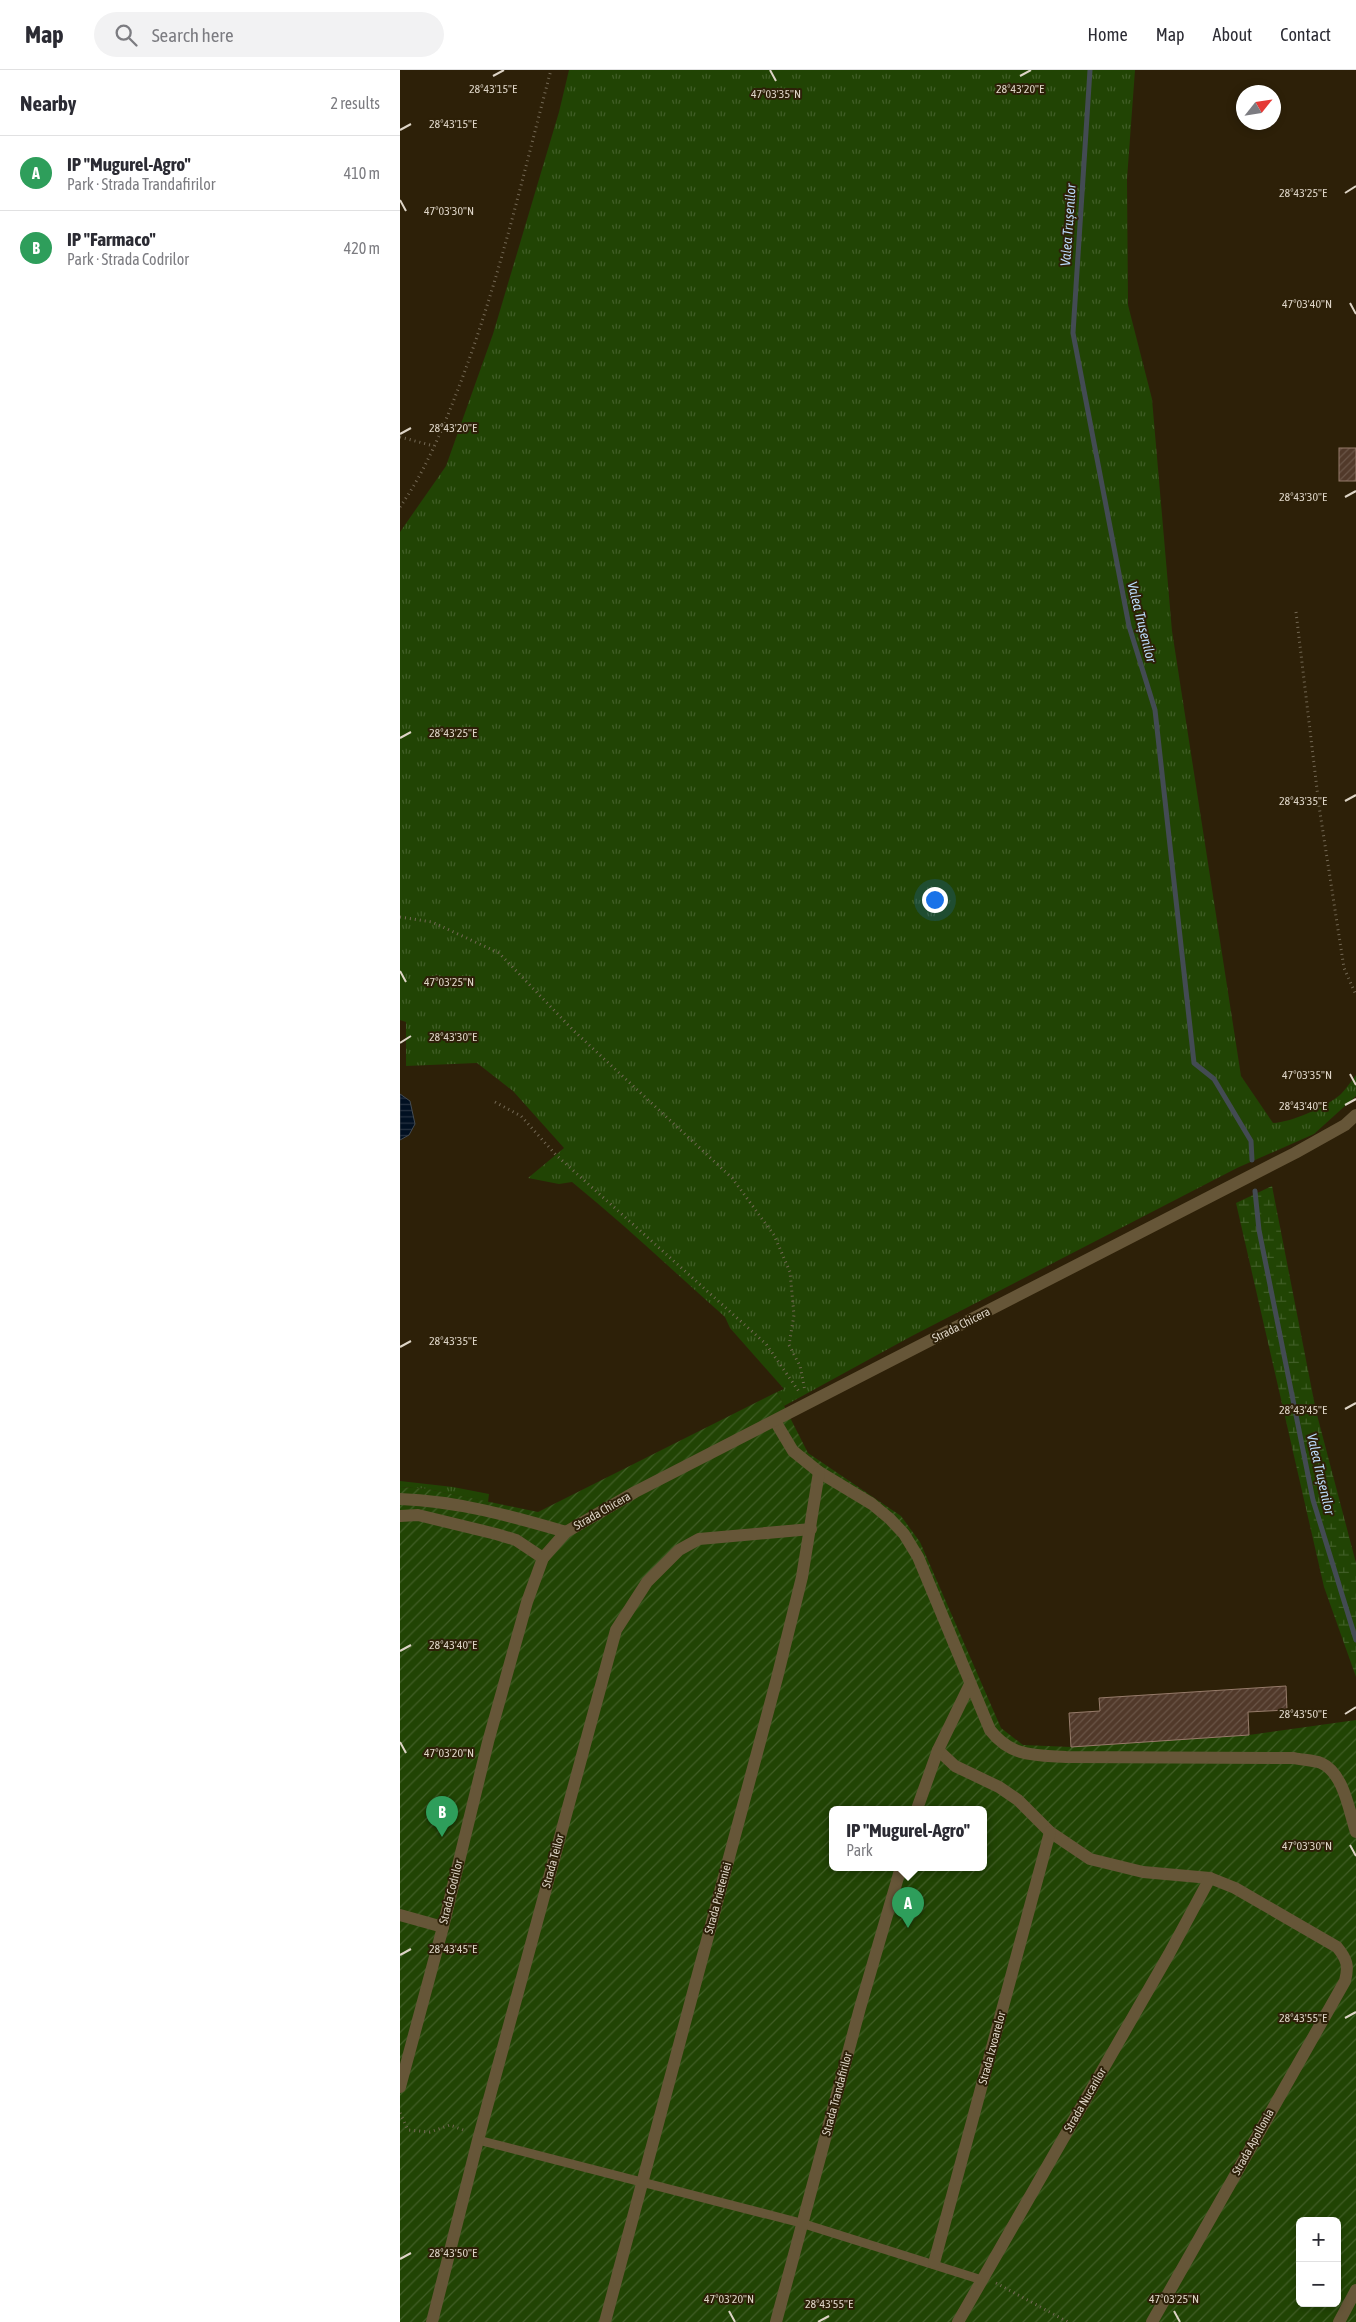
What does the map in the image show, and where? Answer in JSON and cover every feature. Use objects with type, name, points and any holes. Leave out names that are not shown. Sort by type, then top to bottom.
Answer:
[{"type":"street","name":"Strada Chicera","points":[[566,1532],[636,1492],[1295,1153],[1345,1125],[1356,1115]]},
{"type":"street","points":[[775,1421],[793,1451],[819,1472],[872,1504],[904,1534],[918,1558],[990,1730],[997,1739],[1011,1750],[1028,1755],[1066,1757],[1294,1758],[1322,1763],[1334,1775],[1343,1791],[1356,1832]]},
{"type":"street","name":"Strada Prieteniei","points":[[605,2322],[777,1678],[802,1577],[819,1472]]},
{"type":"street","points":[[400,1499],[428,1500],[492,1511],[566,1532]]},
{"type":"street","points":[[400,1516],[418,1515],[496,1534],[516,1540],[543,1558]]},
{"type":"street","name":"Strada Teilor","points":[[432,2322],[478,2140],[616,1630],[647,1582],[679,1550],[699,1539],[811,1529]]},
{"type":"street","name":"Strada Codrilor","points":[[400,2087],[443,1927],[488,1742],[527,1602],[543,1558],[566,1532]]},
{"type":"street","points":[[918,1806],[938,1750],[970,1684]]},
{"type":"street","points":[[938,1750],[955,1766],[1000,1787],[1018,1800],[1050,1832],[1090,1859],[1143,1872],[1210,1878]]},
{"type":"street","name":"Strada Izvoarelor","points":[[934,2264],[1050,1832]]},
{"type":"street","name":"Strada Trandafirilor","points":[[776,2322],[900,1871]]},
{"type":"street","name":"Strada Apollonia","points":[[1152,2322],[1334,2002],[1345,1981],[1348,1969],[1347,1961],[1337,1947],[1234,1888],[1210,1878]]},
{"type":"street","name":"Strada Nucarilor","points":[[958,2322],[1169,1954],[1210,1878]]},
{"type":"street","points":[[400,1915],[443,1927]]},
{"type":"street","points":[[1339,2322],[1356,2290]]},
{"type":"lane","points":[[478,2140],[802,2223],[982,2280]]},
{"type":"path","points":[[400,507],[412,490],[448,418],[482,327],[551,70]]},
{"type":"path","points":[[400,437],[434,446]]},
{"type":"path","points":[[1296,612],[1319,806],[1338,930],[1344,968],[1356,995]]},
{"type":"path","points":[[400,917],[432,922],[499,952],[573,1030],[732,1178],[774,1235],[790,1272],[794,1316],[789,1345],[800,1366],[807,1404]]},
{"type":"path","points":[[495,1102],[521,1116],[556,1155],[766,1344],[807,1404]]},
{"type":"path","points":[[400,2113],[408,2130],[430,2132],[450,2125],[471,2133],[478,2140]]},
{"type":"path","points":[[982,2280],[990,2279],[1068,2322]]},
{"type":"green space","points":[[569,70],[1135,70],[1127,179],[1128,305],[1152,399],[1172,631],[1241,1076],[1273,1123],[1299,1117],[1327,1104],[1341,1094],[1356,1075],[1356,1096],[1314,1134],[1237,1168],[910,1337],[784,1406],[777,1392],[784,1389],[730,1328],[725,1317],[592,1198],[572,1182],[559,1184],[528,1178],[564,1148],[513,1091],[477,1063],[406,1066],[406,1022],[400,1020],[400,532],[446,466],[493,334],[559,112]]},
{"type":"green space","points":[[1272,1186],[1316,1411],[1356,1563],[1356,1677],[1324,1587],[1236,1203]]},
{"type":"green space","points":[[777,1392],[808,1453],[901,1516],[920,1542],[1001,1728],[1023,1745],[1071,1747],[1249,1735],[1356,1720],[1356,2322],[400,2322],[400,1487],[428,1489],[538,1512]]},
{"type":"green space","points":[[400,1481],[453,1487],[489,1494],[488,1502],[428,1489],[400,1487]]},
{"type":"water","points":[[400,1094],[410,1101],[415,1124],[409,1135],[400,1140]]},
{"type":"building","points":[[1339,448],[1356,448],[1356,481],[1339,481]]},
{"type":"building","points":[[1286,1686],[1287,1710],[1248,1712],[1249,1735],[1071,1747],[1069,1713],[1100,1711],[1099,1698]]},
{"type":"waterway","name":"Valea Trușenilor","points":[[1090,70],[1073,333],[1129,626],[1155,710],[1194,1063],[1214,1079],[1251,1141],[1252,1160]]},
{"type":"waterway","name":"Valea Trușenilor","points":[[1255,1191],[1259,1230],[1313,1500],[1356,1640]]},
{"type":"place","name":"IP \"Farmaco\"","points":[[442,1837]]},
{"type":"place","name":"IP \"Mugurel-Agro\"","points":[[908,1928]]}]
